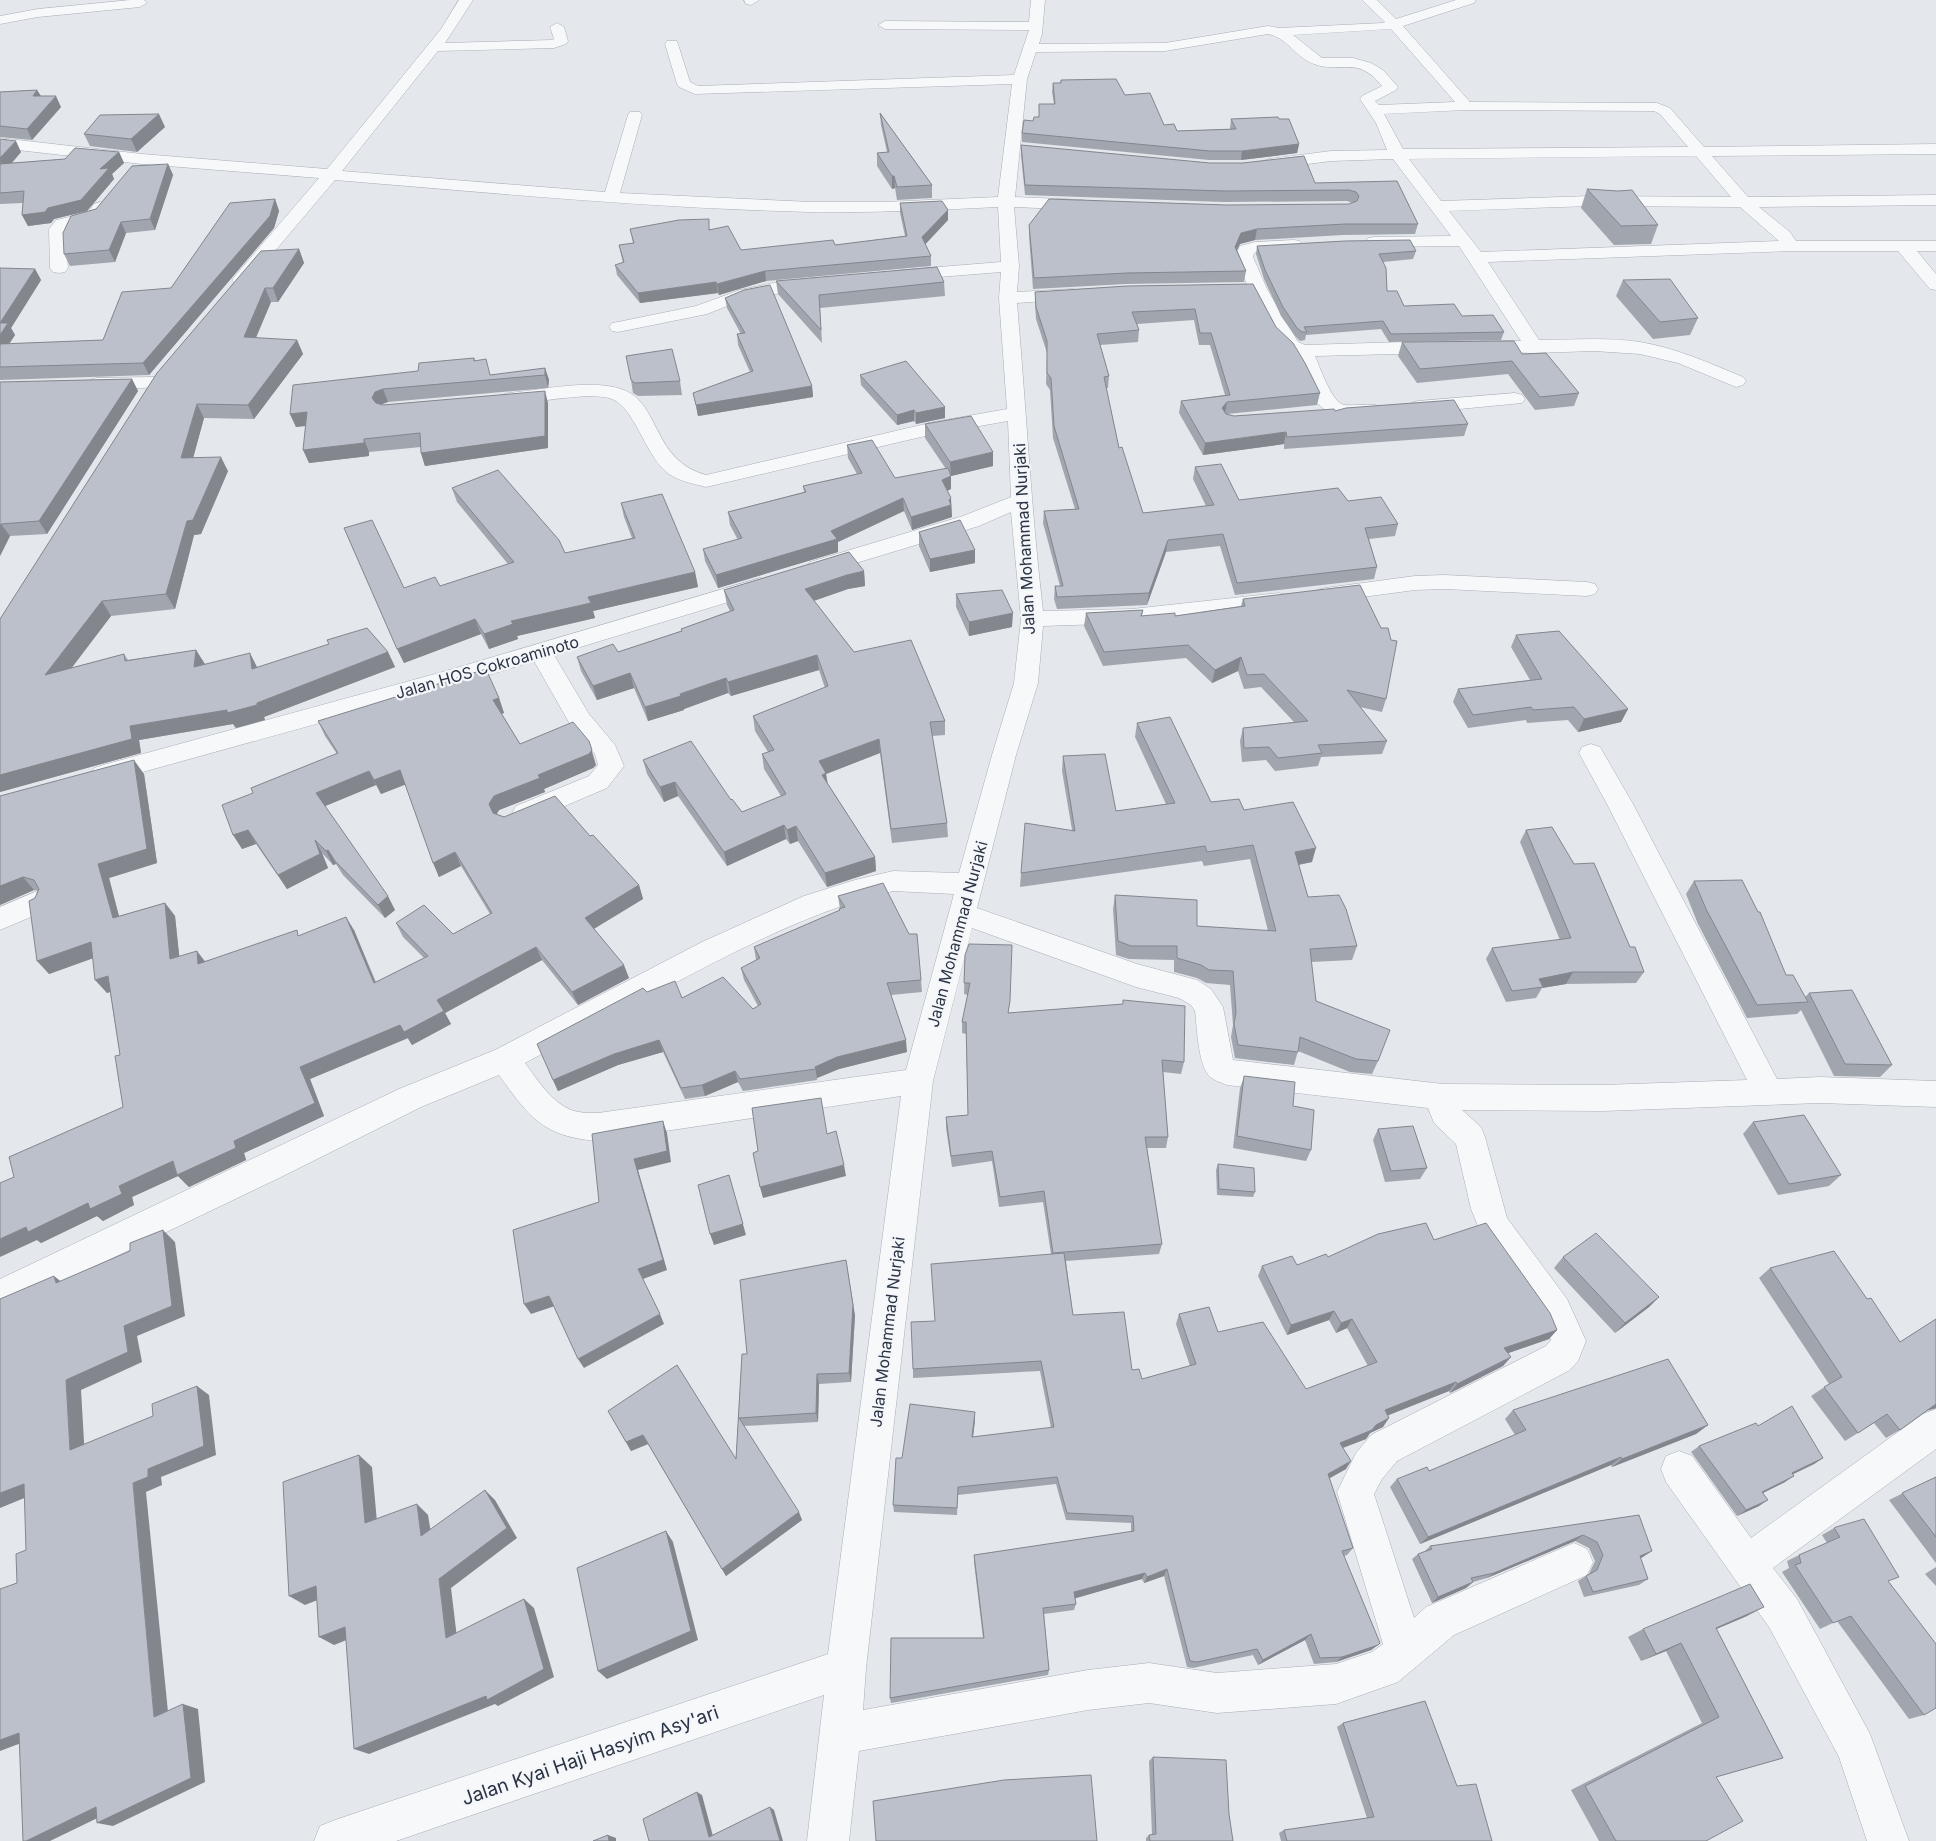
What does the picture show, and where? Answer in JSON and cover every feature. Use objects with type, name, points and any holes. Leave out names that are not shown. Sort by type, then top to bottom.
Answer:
[{"type":"street","points":[[231,293],[332,173],[447,31],[466,0]]},
{"type":"street","name":"Jalan Mohammad Nurjaki","points":[[828,1841],[841,1734],[846,1668],[918,1081],[1004,755],[1026,683],[1032,618],[1023,532],[1017,413],[1008,298],[1010,266],[1006,202],[1020,79],[1030,48],[1038,0]]},
{"type":"street","points":[[1369,0],[1466,106]]},
{"type":"street","points":[[1030,48],[1165,47],[1268,30],[1280,32],[1390,25],[1469,0]]},
{"type":"street","points":[[0,20],[38,13],[140,3]]},
{"type":"street","points":[[885,25],[1035,26]]},
{"type":"street","points":[[434,47],[554,44],[561,41],[557,27]]},
{"type":"street","points":[[1280,32],[1316,60],[1365,63],[1391,87],[1372,105]]},
{"type":"street","points":[[672,44],[684,84],[695,90],[1020,79]]},
{"type":"street","points":[[1372,105],[1657,107],[1665,111],[1744,202],[1784,236],[1791,246]]},
{"type":"street","points":[[1372,105],[1397,154],[1450,221],[1462,242],[1476,257],[1534,348]]},
{"type":"street","points":[[611,197],[635,115]]},
{"type":"street","points":[[0,142],[142,158],[611,197],[811,207],[893,207],[1006,202],[1098,206]]},
{"type":"street","points":[[1011,148],[1030,150]]},
{"type":"street","points":[[1250,166],[1331,156],[1397,154],[1936,149]]},
{"type":"street","points":[[130,172],[142,158]]},
{"type":"street","points":[[59,268],[57,229],[62,224],[94,216],[112,192]]},
{"type":"street","points":[[1437,206],[1591,201],[1936,200]]},
{"type":"street","points":[[1362,242],[1462,242]]},
{"type":"street","points":[[1313,244],[1255,247],[1246,250],[1244,257],[1258,289],[1291,346],[1303,351],[1455,347],[1534,348],[1594,345],[1640,348],[1685,359],[1736,381]]},
{"type":"street","points":[[1476,257],[1791,246],[1936,246]]},
{"type":"street","points":[[1904,247],[1936,286]]},
{"type":"street","points":[[881,277],[1010,266]]},
{"type":"street","points":[[618,327],[701,310],[740,295],[778,287],[834,282]]},
{"type":"street","points":[[1239,290],[1258,289]]},
{"type":"street","points":[[1008,298],[1087,293]]},
{"type":"street","points":[[1303,351],[1327,403],[1338,411]]},
{"type":"street","points":[[144,400],[167,368]]},
{"type":"street","points":[[77,385],[155,383]]},
{"type":"street","points":[[493,401],[598,391],[618,395],[631,403],[653,444],[676,472],[693,480],[706,482],[934,428],[1017,413]]},
{"type":"street","points":[[1309,413],[1392,409],[1515,399]]},
{"type":"street","name":"Jalan HOS Cokroaminoto","points":[[86,779],[540,652],[971,521],[1021,500]]},
{"type":"street","name":"Jalan HOS Cokroaminoto","points":[[971,521],[1023,532]]},
{"type":"street","points":[[1032,618],[1132,616],[1415,583],[1445,582],[1587,589]]},
{"type":"street","points":[[509,819],[598,782],[611,766],[606,751],[580,720],[540,652]]},
{"type":"street","points":[[1592,753],[1768,1091]]},
{"type":"street","points":[[0,1296],[410,1098],[505,1059],[712,950],[814,904],[855,890],[893,881],[970,884]]},
{"type":"street","points":[[0,918],[35,903]]},
{"type":"street","points":[[962,914],[1136,975],[1187,988],[1201,997],[1209,1007],[1218,1066],[1228,1072],[1443,1103],[1820,1090],[1936,1094]]},
{"type":"street","points":[[505,1059],[539,1103],[560,1120],[576,1126],[598,1127],[918,1081]]},
{"type":"street","points":[[1404,1650],[1355,1492],[1359,1481],[1384,1448],[1558,1358],[1566,1349],[1569,1341],[1555,1310],[1494,1226],[1487,1209],[1470,1137],[1443,1103]]},
{"type":"street","points":[[1748,1563],[1936,1427]]},
{"type":"street","points":[[1679,1469],[1783,1613],[1856,1748],[1888,1841]]},
{"type":"street","points":[[841,1734],[1088,1690],[1149,1683],[1217,1694],[1336,1684],[1384,1668],[1440,1621],[1574,1562]]},
{"type":"street","name":"Jalan Kyai Haji Hasyim Asy'ari","points":[[334,1841],[846,1668]]},
{"type":"building","points":[[1116,79],[1125,95],[1150,93],[1164,125],[1174,124],[1177,131],[1236,129],[1231,119],[1278,117],[1279,119],[1289,119],[1299,144],[1242,151],[1210,151],[1022,133],[1024,120],[1033,121],[1034,117],[1039,117],[1039,104],[1055,104],[1053,83],[1061,83],[1061,80]]},
{"type":"building","points":[[37,90],[33,96],[56,96],[27,129],[0,126],[0,92]]},
{"type":"building","points":[[880,113],[932,185],[897,187],[894,176],[892,176],[877,153],[889,152]]},
{"type":"building","points":[[159,114],[131,139],[84,134],[100,115]]},
{"type":"building","points":[[0,139],[16,141],[0,158]]},
{"type":"building","points":[[1021,145],[1210,163],[1243,163],[1304,156],[1315,183],[1397,181],[1418,224],[1345,224],[1257,229],[1241,233],[1235,247],[1246,271],[1127,273],[1034,278],[1029,225],[1049,199],[1226,205],[1349,204],[1357,201],[1359,196],[1356,192],[1349,190],[1226,191],[1025,185]]},
{"type":"building","points":[[75,148],[119,152],[100,169],[109,168],[81,200],[48,208],[45,212],[22,215],[24,191],[0,193],[0,164],[65,159]]},
{"type":"building","points":[[168,164],[150,219],[121,222],[109,250],[64,254],[63,233],[71,216],[96,209],[132,166]]},
{"type":"building","points":[[1587,189],[1632,190],[1658,225],[1621,226]]},
{"type":"building","points":[[275,199],[270,216],[143,363],[0,367],[0,344],[103,340],[122,292],[171,288],[230,203]]},
{"type":"building","points":[[942,201],[948,210],[922,237],[931,256],[765,271],[717,284],[716,282],[638,293],[615,265],[624,262],[619,245],[634,243],[630,229],[679,220],[709,219],[709,230],[728,226],[741,250],[833,240],[835,245],[907,236],[900,203]]},
{"type":"building","points":[[1410,240],[1416,251],[1379,254],[1386,268],[1387,291],[1397,291],[1404,306],[1454,304],[1462,316],[1493,315],[1504,332],[1391,334],[1383,321],[1304,327],[1307,332],[1302,332],[1297,328],[1283,307],[1265,270],[1257,246],[1345,241]]},
{"type":"building","points":[[299,249],[273,288],[265,288],[244,337],[297,340],[248,405],[197,404],[181,458],[221,457],[193,520],[187,521],[166,594],[102,601],[45,675],[124,654],[125,661],[196,650],[194,667],[250,653],[252,669],[329,644],[327,640],[367,628],[388,652],[257,703],[257,705],[227,713],[227,710],[130,726],[132,739],[0,775],[0,619],[157,373],[261,251]]},
{"type":"building","points":[[937,267],[944,282],[819,295],[821,330],[776,281]]},
{"type":"building","points":[[0,268],[35,269],[0,323]]},
{"type":"building","points":[[1670,279],[1698,318],[1660,322],[1623,280]]},
{"type":"building","points":[[1253,284],[1276,327],[1293,343],[1320,393],[1227,402],[1222,408],[1226,414],[1234,416],[1334,409],[1335,411],[1346,408],[1454,400],[1468,424],[1287,437],[1286,432],[1205,443],[1181,401],[1230,395],[1211,333],[1200,333],[1195,309],[1132,312],[1139,330],[1097,334],[1109,376],[1104,377],[1119,448],[1122,447],[1143,513],[1214,505],[1195,467],[1221,464],[1239,500],[1338,488],[1348,501],[1381,497],[1398,524],[1365,528],[1377,567],[1237,583],[1223,534],[1168,540],[1149,593],[1057,597],[1055,586],[1063,586],[1044,511],[1079,509],[1054,426],[1051,378],[1047,373],[1047,341],[1036,307],[1035,292],[1127,286]]},
{"type":"building","points":[[770,285],[812,386],[696,405],[693,393],[753,371],[737,334],[745,333],[725,298],[744,290]]},
{"type":"building","points":[[0,323],[8,323],[0,335]]},
{"type":"building","points":[[1514,341],[1522,354],[1546,353],[1579,393],[1540,397],[1512,361],[1420,369],[1402,342]]},
{"type":"building","points":[[672,349],[680,381],[635,383],[631,380],[626,356]]},
{"type":"building","points":[[474,358],[474,361],[486,359],[490,375],[545,368],[545,375],[383,389],[375,392],[372,398],[376,403],[383,405],[545,391],[545,436],[421,453],[420,433],[364,439],[364,443],[303,450],[307,412],[290,414],[293,385],[418,371],[419,363]]},
{"type":"building","points":[[906,361],[945,407],[916,413],[914,410],[897,415],[860,375]]},
{"type":"building","points":[[132,379],[39,521],[1,524],[0,527],[0,382]]},
{"type":"building","points":[[971,416],[993,452],[950,462],[925,424]]},
{"type":"building","points":[[872,440],[895,478],[948,468],[951,476],[942,480],[951,498],[949,500],[951,505],[911,517],[903,498],[831,531],[837,539],[716,575],[703,549],[742,538],[728,512],[806,492],[803,486],[862,473],[847,445]]},
{"type":"building","points":[[498,470],[559,540],[565,553],[635,538],[621,503],[662,494],[695,572],[588,597],[591,603],[511,621],[513,624],[484,634],[475,619],[397,649],[344,528],[372,520],[404,588],[435,577],[440,586],[514,562],[452,488]]},
{"type":"building","points":[[960,520],[975,550],[930,559],[919,532]]},
{"type":"building","points":[[849,552],[864,571],[805,589],[854,652],[911,640],[945,721],[930,722],[947,823],[891,829],[879,739],[819,761],[826,773],[822,775],[875,857],[825,873],[796,826],[787,830],[784,825],[724,852],[675,782],[660,787],[643,760],[691,741],[731,800],[742,812],[786,794],[762,754],[774,750],[753,716],[828,686],[817,655],[728,682],[726,678],[680,694],[681,696],[645,707],[630,673],[593,686],[577,657],[613,644],[618,652],[682,631],[681,629],[734,610],[724,590]]},
{"type":"building","points":[[1360,585],[1381,628],[1388,628],[1391,640],[1397,641],[1386,699],[1347,690],[1387,741],[1318,745],[1322,753],[1278,758],[1269,747],[1244,748],[1243,728],[1308,721],[1264,674],[1247,675],[1241,657],[1215,670],[1188,645],[1104,652],[1086,613],[1143,610],[1141,616],[1175,613],[1175,616],[1245,606],[1243,599]]},
{"type":"building","points":[[1002,590],[1013,613],[969,622],[956,594]]},
{"type":"building","points":[[1559,631],[1628,709],[1584,719],[1574,707],[1533,710],[1531,707],[1473,715],[1458,689],[1542,679],[1516,635]]},
{"type":"building","points":[[486,669],[499,698],[493,700],[520,744],[573,722],[589,741],[592,750],[589,754],[538,775],[540,778],[494,796],[489,804],[493,813],[504,817],[555,796],[590,836],[593,835],[639,885],[585,918],[624,965],[572,992],[536,947],[437,1000],[444,1011],[404,1032],[400,1025],[300,1067],[315,1103],[234,1141],[236,1148],[177,1175],[173,1161],[119,1186],[122,1194],[90,1209],[88,1203],[28,1232],[26,1227],[0,1239],[0,1183],[14,1177],[9,1157],[123,1107],[115,1056],[120,1055],[108,976],[95,980],[91,942],[37,961],[29,901],[35,898],[39,889],[34,880],[23,877],[0,886],[0,796],[134,760],[147,849],[98,864],[113,918],[165,903],[170,959],[197,951],[198,964],[297,930],[298,936],[346,917],[374,983],[428,956],[396,923],[424,905],[453,934],[492,913],[455,852],[433,863],[400,770],[374,780],[369,771],[316,793],[388,896],[378,905],[335,861],[328,850],[326,851],[315,840],[320,854],[278,875],[248,830],[233,835],[222,805],[253,793],[251,788],[338,753],[318,721]]},
{"type":"building","points":[[1170,717],[1211,802],[1239,799],[1244,810],[1293,802],[1316,848],[1295,852],[1308,897],[1339,895],[1346,909],[1357,946],[1310,949],[1316,1001],[1390,1030],[1378,1061],[1356,1059],[1300,1037],[1298,1052],[1238,1045],[1234,1024],[1236,1012],[1233,971],[1209,970],[1201,965],[1177,958],[1177,946],[1131,946],[1118,941],[1115,895],[1197,900],[1197,926],[1276,931],[1253,845],[1207,852],[1205,846],[1021,873],[1025,823],[1075,831],[1063,756],[1105,754],[1116,811],[1175,803],[1137,723]]},
{"type":"building","points":[[1552,827],[1574,864],[1594,863],[1630,947],[1635,947],[1644,972],[1573,972],[1539,979],[1543,987],[1512,991],[1492,948],[1571,938],[1526,830]]},
{"type":"building","points":[[1742,880],[1758,912],[1760,912],[1786,975],[1793,975],[1808,1002],[1757,1005],[1707,911],[1694,881]]},
{"type":"building","points":[[883,883],[909,934],[917,934],[921,980],[887,983],[906,1040],[837,1057],[815,1067],[816,1069],[740,1079],[735,1071],[702,1085],[681,1088],[659,1040],[614,1054],[553,1080],[537,1044],[643,988],[647,992],[675,981],[682,998],[723,977],[753,1009],[761,1004],[741,968],[760,958],[754,947],[845,907],[838,896]]},
{"type":"building","points":[[969,944],[1012,945],[1008,1013],[1123,1004],[1123,1000],[1185,1006],[1184,1062],[1162,1060],[1168,1137],[1145,1137],[1162,1244],[1053,1253],[1044,1191],[1000,1197],[992,1151],[951,1156],[946,1117],[968,1115],[966,1022],[962,1022],[970,983],[964,983],[965,955]]},
{"type":"building","points":[[1852,990],[1892,1065],[1845,1064],[1809,993]]},
{"type":"building","points":[[1244,1076],[1295,1082],[1293,1106],[1314,1110],[1311,1150],[1237,1136]]},
{"type":"building","points":[[821,1098],[827,1134],[836,1131],[844,1165],[760,1187],[753,1153],[758,1151],[752,1108]]},
{"type":"building","points":[[1804,1115],[1841,1175],[1789,1184],[1753,1122]]},
{"type":"building","points":[[663,1121],[667,1151],[634,1159],[663,1260],[638,1269],[660,1314],[578,1359],[549,1296],[524,1304],[513,1230],[599,1202],[592,1134]]},
{"type":"building","points":[[1413,1126],[1427,1168],[1391,1171],[1378,1129]]},
{"type":"building","points":[[1218,1164],[1254,1168],[1255,1192],[1219,1189]]},
{"type":"building","points":[[729,1175],[743,1224],[710,1234],[698,1185]]},
{"type":"building","points":[[1426,1223],[1434,1240],[1486,1223],[1550,1313],[1557,1330],[1504,1348],[1511,1357],[1457,1384],[1456,1382],[1385,1410],[1389,1418],[1376,1425],[1372,1430],[1340,1443],[1351,1461],[1328,1474],[1353,1548],[1342,1551],[1380,1643],[1378,1645],[1342,1657],[1320,1658],[1311,1634],[1263,1660],[1257,1649],[1197,1662],[1190,1661],[1167,1569],[1147,1577],[1145,1573],[1074,1592],[1076,1604],[1043,1608],[1049,1670],[890,1698],[891,1638],[984,1638],[974,1555],[1134,1531],[1133,1516],[1067,1513],[1057,1477],[958,1487],[957,1508],[893,1505],[896,1458],[902,1458],[910,1404],[975,1412],[972,1437],[1054,1427],[1041,1361],[913,1369],[911,1322],[935,1321],[931,1264],[1064,1253],[1073,1315],[1124,1312],[1132,1370],[1139,1369],[1142,1379],[1196,1364],[1179,1314],[1209,1307],[1218,1332],[1263,1322],[1306,1389],[1377,1362],[1352,1319],[1341,1323],[1334,1311],[1291,1325],[1262,1266],[1292,1256],[1297,1265],[1326,1254],[1328,1257],[1378,1234]]},
{"type":"building","points":[[163,1230],[172,1306],[124,1326],[128,1352],[66,1380],[70,1450],[153,1416],[152,1404],[197,1386],[204,1446],[148,1469],[148,1477],[133,1483],[154,1717],[183,1704],[191,1778],[97,1823],[96,1807],[23,1841],[19,1733],[0,1740],[0,1589],[17,1583],[16,1554],[26,1550],[24,1484],[0,1493],[0,1299],[54,1276],[56,1283],[130,1251],[130,1243]]},
{"type":"building","points":[[1596,1233],[1659,1297],[1625,1323],[1563,1257]]},
{"type":"building","points":[[1834,1251],[1867,1299],[1871,1298],[1900,1342],[1936,1319],[1936,1404],[1900,1430],[1887,1414],[1858,1433],[1824,1387],[1842,1377],[1770,1268]]},
{"type":"building","points":[[846,1260],[853,1305],[849,1373],[817,1374],[816,1413],[739,1418],[799,1512],[722,1569],[643,1435],[626,1442],[608,1411],[677,1365],[736,1459],[742,1354],[747,1354],[740,1280]]},
{"type":"building","points":[[1668,1359],[1708,1425],[1622,1459],[1621,1457],[1428,1537],[1397,1479],[1427,1467],[1429,1471],[1526,1430],[1513,1410]]},
{"type":"building","points":[[1792,1406],[1823,1458],[1792,1473],[1794,1476],[1762,1492],[1768,1500],[1746,1510],[1699,1446],[1756,1423],[1758,1426]]},
{"type":"building","points":[[359,1455],[365,1523],[417,1504],[421,1536],[485,1490],[507,1528],[439,1579],[446,1638],[524,1599],[544,1669],[487,1700],[486,1696],[354,1749],[345,1627],[319,1637],[316,1586],[289,1596],[283,1482]]},
{"type":"building","points":[[1936,1477],[1936,1537],[1902,1493]]},
{"type":"building","points":[[1639,1515],[1652,1551],[1640,1556],[1648,1579],[1593,1592],[1586,1576],[1597,1570],[1603,1555],[1597,1542],[1583,1535],[1494,1573],[1471,1578],[1473,1582],[1438,1597],[1418,1554],[1432,1549],[1430,1546]]},
{"type":"building","points":[[1864,1519],[1899,1577],[1888,1581],[1936,1644],[1936,1708],[1924,1715],[1851,1616],[1833,1623],[1795,1565],[1801,1563],[1799,1555],[1840,1537],[1834,1528]]},
{"type":"building","points":[[666,1531],[691,1631],[598,1671],[577,1568]]},
{"type":"building","points":[[1750,1584],[1764,1607],[1716,1628],[1783,1758],[1716,1777],[1743,1821],[1706,1841],[1616,1841],[1585,1786],[1719,1717],[1681,1643],[1656,1654],[1643,1629]]},
{"type":"building","points":[[1425,1701],[1457,1786],[1476,1784],[1492,1841],[1287,1841],[1284,1830],[1374,1817],[1343,1723]]},
{"type":"building","points":[[1153,1757],[1226,1760],[1229,1814],[1233,1841],[1150,1841],[1149,1835],[1156,1834]]},
{"type":"building","points":[[1091,1775],[1097,1841],[876,1841],[873,1801],[1004,1780]]},
{"type":"building","points":[[697,1792],[709,1837],[770,1807],[780,1841],[649,1841],[643,1819]]},
{"type":"building","points":[[608,1835],[609,1841],[593,1841]]}]
